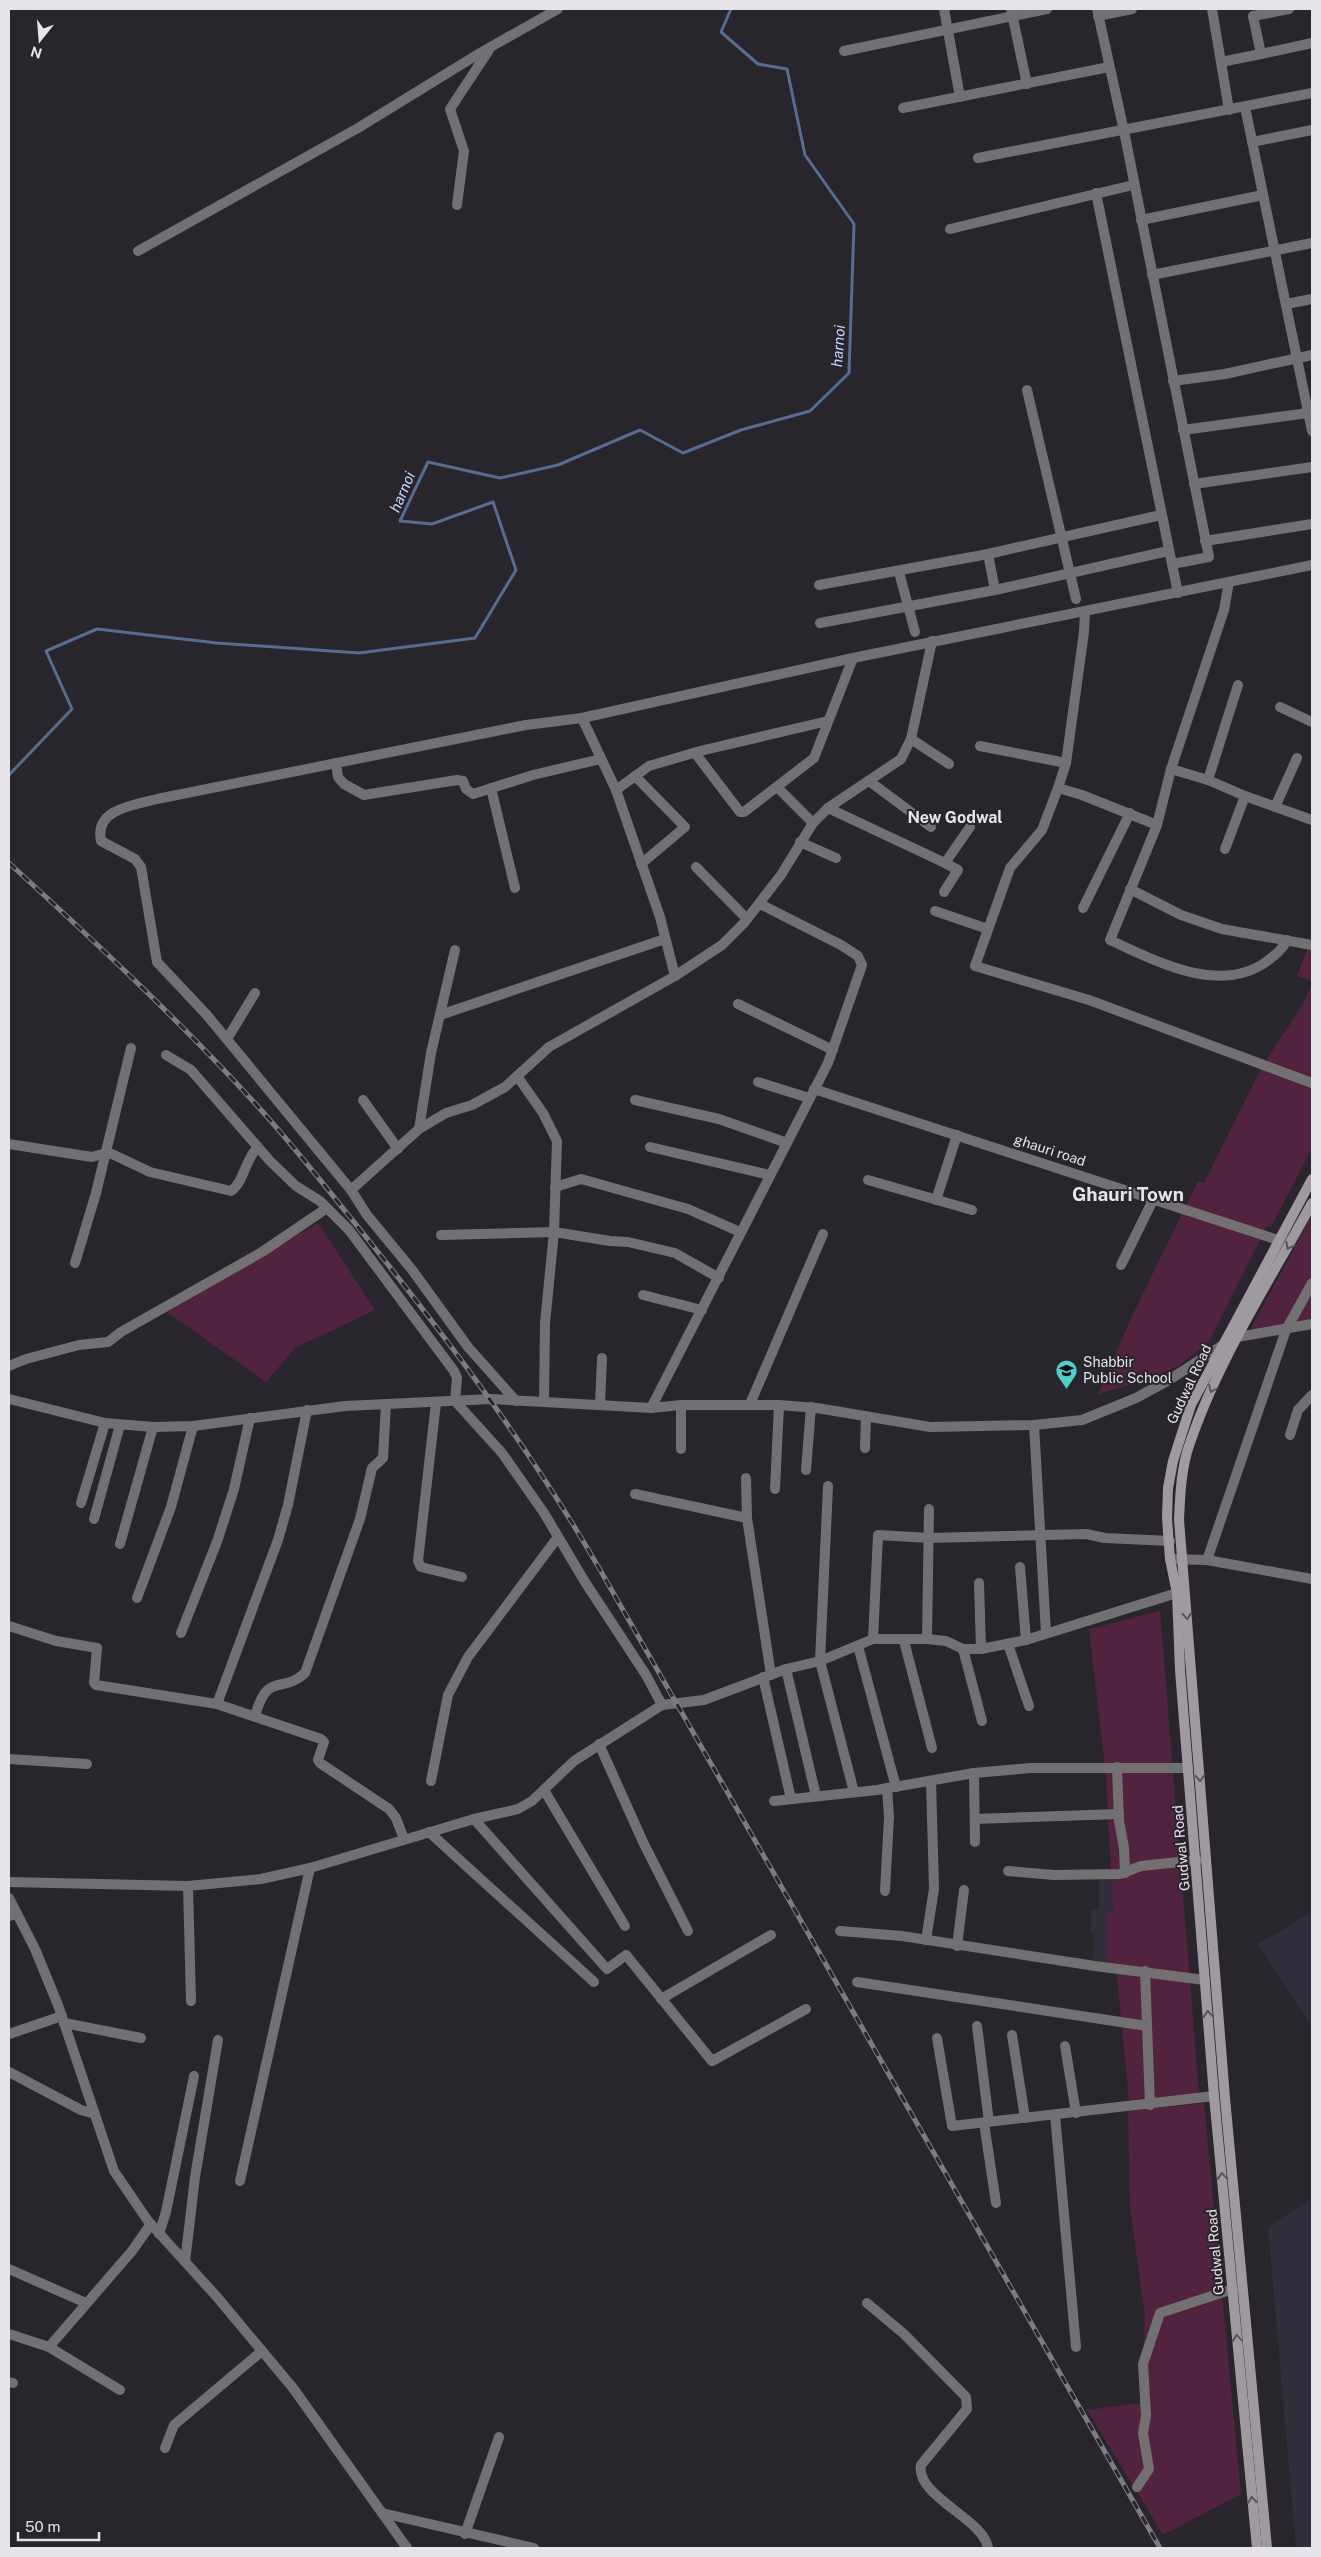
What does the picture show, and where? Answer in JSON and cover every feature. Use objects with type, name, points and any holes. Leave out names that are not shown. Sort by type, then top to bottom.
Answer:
[{"type":"main road","name":"Gudwal Road","points":[[1267,2548],[1225,2098],[1179,1520],[1181,1487],[1187,1454],[1202,1410],[1230,1339],[1278,1240],[1312,1179]]},
{"type":"main road","name":"Gudwal Road","points":[[1256,2548],[1214,2096],[1197,1860],[1180,1670],[1177,1593],[1170,1559],[1167,1518],[1168,1488],[1173,1461],[1191,1405],[1312,1203]]},
{"type":"street","points":[[138,251],[358,128],[490,47],[558,9]]},
{"type":"street","points":[[944,9],[960,97]]},
{"type":"street","points":[[844,51],[948,30],[1012,12],[1048,9]]},
{"type":"street","points":[[1132,9],[1097,12],[1124,131],[1133,185],[1209,557],[1172,564]]},
{"type":"street","points":[[1212,9],[1229,110]]},
{"type":"street","points":[[1262,54],[1252,16],[1289,9]]},
{"type":"street","points":[[1012,12],[1027,84]]},
{"type":"street","points":[[1221,62],[1312,43]]},
{"type":"street","points":[[457,205],[464,151],[450,109],[490,47]]},
{"type":"street","points":[[903,108],[1109,67]]},
{"type":"street","points":[[978,158],[1312,93]]},
{"type":"street","points":[[1245,107],[1312,431]]},
{"type":"street","points":[[1252,142],[1312,130]]},
{"type":"street","points":[[950,229],[1133,185]]},
{"type":"street","points":[[1096,194],[1178,593]]},
{"type":"street","points":[[1141,220],[1263,195]]},
{"type":"street","points":[[1152,275],[1312,243]]},
{"type":"street","points":[[1286,304],[1312,298]]},
{"type":"street","points":[[1173,381],[1225,374],[1312,355]]},
{"type":"street","points":[[1027,390],[1072,572],[1076,599]]},
{"type":"street","points":[[1183,430],[1308,413]]},
{"type":"street","points":[[1194,484],[1312,467]]},
{"type":"street","points":[[819,585],[900,572],[988,554],[1161,514]]},
{"type":"street","points":[[1205,541],[1312,524]]},
{"type":"street","points":[[820,623],[995,590],[1168,551]]},
{"type":"street","points":[[988,554],[995,590]]},
{"type":"street","points":[[516,1401],[468,1346],[413,1271],[366,1215],[351,1190],[227,1039],[157,962],[141,867],[135,858],[100,841],[99,834],[102,824],[116,810],[156,799],[526,725],[582,718],[932,641],[1085,612],[1312,565]]},
{"type":"street","points":[[900,572],[915,632]]},
{"type":"street","points":[[1229,582],[1224,610],[1172,769],[1157,825],[1110,940],[1179,968],[1198,974],[1218,976],[1253,971],[1278,953],[1287,940]]},
{"type":"street","points":[[1085,612],[1084,632],[1066,763],[1042,830],[1010,868],[975,966],[1089,1000],[1312,1083]]},
{"type":"street","points":[[351,1190],[420,1129],[446,1114],[472,1105],[504,1087],[548,1047],[675,976],[722,945],[760,904],[813,823],[828,808],[901,759],[911,739],[932,641]]},
{"type":"street","points":[[695,753],[740,812],[744,812],[814,758],[853,658]]},
{"type":"street","points":[[1208,780],[1238,685]]},
{"type":"street","points":[[1280,706],[1312,722]]},
{"type":"street","points":[[582,718],[616,790],[665,939],[675,976]]},
{"type":"street","points":[[616,790],[649,766],[828,721]]},
{"type":"street","points":[[911,739],[949,764]]},
{"type":"street","points":[[980,746],[1066,763]]},
{"type":"street","points":[[1275,807],[1297,758]]},
{"type":"street","points":[[336,763],[338,777],[344,784],[364,795],[457,780],[464,781],[469,793],[532,775],[601,759]]},
{"type":"street","points":[[1172,769],[1208,780],[1245,796],[1312,820]]},
{"type":"street","points":[[636,776],[685,827],[641,864]]},
{"type":"street","points":[[869,780],[931,827]]},
{"type":"street","points":[[777,787],[813,823]]},
{"type":"street","points":[[491,788],[515,888]]},
{"type":"street","points":[[1058,788],[1130,813],[1157,825]]},
{"type":"street","points":[[1224,849],[1245,796]]},
{"type":"street","points":[[828,808],[958,870],[944,892]]},
{"type":"street","points":[[1083,908],[1130,813]]},
{"type":"street","points":[[945,863],[970,827]]},
{"type":"street","points":[[800,842],[836,858]]},
{"type":"street","points":[[696,867],[747,920]]},
{"type":"street","points":[[1130,889],[1181,914],[1222,929],[1312,945]]},
{"type":"street","points":[[651,1408],[719,1278],[740,1232],[788,1143],[833,1050],[862,965],[858,956],[760,904]]},
{"type":"street","points":[[935,911],[988,929]]},
{"type":"street","points":[[440,1015],[665,939]]},
{"type":"street","points":[[420,1129],[440,1015],[455,950]]},
{"type":"street","points":[[227,1039],[255,993]]},
{"type":"street","points":[[738,1004],[833,1050]]},
{"type":"street","points":[[75,1263],[106,1153],[131,1048]]},
{"type":"street","points":[[166,1055],[191,1070],[257,1148],[296,1186],[327,1208],[350,1230],[454,1371],[457,1378],[455,1401],[502,1453],[646,1675],[662,1705]]},
{"type":"street","points":[[517,1076],[553,1131],[557,1155],[554,1232],[545,1324],[544,1402]]},
{"type":"street","name":"ghauri road","points":[[758,1082],[812,1094],[957,1135],[1278,1240]]},
{"type":"street","points":[[363,1100],[398,1148]]},
{"type":"street","points":[[635,1100],[719,1120],[788,1143]]},
{"type":"street","points":[[936,1200],[957,1135]]},
{"type":"street","points":[[9,1144],[92,1156],[106,1153],[150,1172],[231,1191],[235,1188],[247,1161],[257,1148]]},
{"type":"street","points":[[650,1147],[770,1176]]},
{"type":"street","points":[[555,1187],[580,1179],[688,1209],[740,1232]]},
{"type":"street","points":[[868,1180],[972,1210]]},
{"type":"street","points":[[1120,1265],[1154,1198]]},
{"type":"street","points":[[9,1366],[26,1359],[79,1345],[114,1340],[121,1332],[262,1252],[327,1208]]},
{"type":"street","points":[[441,1235],[554,1232],[628,1242],[675,1253],[719,1278]]},
{"type":"street","points":[[750,1404],[823,1234]]},
{"type":"street","points":[[1208,1560],[1286,1330],[1312,1283]]},
{"type":"street","points":[[643,1295],[702,1310]]},
{"type":"street","points":[[9,1399],[105,1423],[154,1427],[193,1426],[306,1410],[491,1399],[651,1408],[681,1405],[779,1405],[811,1407],[930,1427],[1034,1425],[1082,1420],[1136,1398],[1169,1380],[1230,1339],[1312,1324]]},
{"type":"street","points":[[600,1405],[602,1358]]},
{"type":"street","points":[[1290,1435],[1298,1410],[1312,1396]]},
{"type":"street","points":[[436,1402],[418,1561],[420,1567],[462,1577]]},
{"type":"street","points":[[255,1716],[259,1701],[267,1689],[300,1678],[305,1673],[360,1520],[372,1468],[383,1458],[386,1405]]},
{"type":"street","points":[[681,1405],[681,1449]]},
{"type":"street","points":[[774,1489],[779,1405]]},
{"type":"street","points":[[806,1470],[811,1407]]},
{"type":"street","points":[[218,1704],[278,1540],[288,1505],[306,1410]]},
{"type":"street","points":[[865,1448],[866,1416]]},
{"type":"street","points":[[181,1633],[228,1506],[250,1418]]},
{"type":"street","points":[[81,1503],[105,1423]]},
{"type":"street","points":[[94,1520],[120,1425]]},
{"type":"street","points":[[1034,1425],[1046,1633]]},
{"type":"street","points":[[137,1598],[171,1507],[193,1426]]},
{"type":"street","points":[[120,1544],[154,1427]]},
{"type":"street","points":[[746,1478],[747,1518],[767,1676],[791,1799]]},
{"type":"street","points":[[828,1486],[820,1661],[854,1792]]},
{"type":"street","points":[[634,1494],[747,1518]]},
{"type":"street","points":[[927,1640],[929,1508]]},
{"type":"street","points":[[873,1639],[878,1535],[929,1538],[1086,1534],[1105,1538],[1170,1541]]},
{"type":"street","points":[[432,1781],[448,1695],[452,1685],[468,1657],[558,1537]]},
{"type":"street","points":[[1170,1559],[1208,1560],[1312,1579]]},
{"type":"street","points":[[1020,1567],[1026,1640]]},
{"type":"street","points":[[979,1583],[981,1649]]},
{"type":"street","points":[[9,1882],[188,1886],[261,1880],[310,1868],[474,1819],[518,1809],[544,1790],[574,1761],[662,1705],[704,1700],[786,1669],[820,1661],[873,1639],[946,1641],[963,1649],[981,1649],[1026,1640],[1177,1593]]},
{"type":"street","points":[[9,1626],[56,1640],[97,1648],[94,1683],[96,1685],[218,1704],[321,1738],[324,1742],[318,1760],[320,1763],[389,1809],[396,1818],[404,1839]]},
{"type":"street","points":[[904,1641],[932,1748]]},
{"type":"street","points":[[1008,1644],[1030,1706]]},
{"type":"street","points":[[858,1646],[892,1787],[885,1890]]},
{"type":"street","points":[[963,1649],[982,1721]]},
{"type":"street","points":[[786,1669],[816,1796]]},
{"type":"street","points":[[599,1744],[643,1842],[688,1931]]},
{"type":"street","points":[[9,1759],[87,1764]]},
{"type":"street","points":[[1117,1767],[1119,1814],[1125,1872]]},
{"type":"street","points":[[774,1801],[892,1787],[974,1773],[1031,1768],[1188,1768]]},
{"type":"street","points":[[974,1773],[975,1842]]},
{"type":"street","points":[[926,1940],[934,1889],[931,1781]]},
{"type":"street","points":[[544,1790],[625,1926]]},
{"type":"street","points":[[975,1819],[1119,1814]]},
{"type":"street","points":[[474,1819],[606,1969],[626,1956],[712,2060],[806,2010]]},
{"type":"street","points":[[429,1832],[594,1982]]},
{"type":"street","points":[[1008,1871],[1054,1875],[1125,1872],[1141,1866],[1197,1860]]},
{"type":"street","points":[[240,2181],[310,1868]]},
{"type":"street","points":[[188,1886],[191,2001]]},
{"type":"street","points":[[957,1946],[964,1890]]},
{"type":"street","points":[[9,1898],[13,1915],[35,1949],[63,2020],[114,2171],[159,2234],[293,2388],[407,2548]]},
{"type":"street","points":[[840,1932],[926,1940],[957,1946],[1205,1980]]},
{"type":"street","points":[[661,1999],[771,1935]]},
{"type":"street","points":[[1144,1971],[1150,2105]]},
{"type":"street","points":[[857,1982],[1147,2026]]},
{"type":"street","points":[[9,2034],[63,2020],[141,2038]]},
{"type":"street","points":[[977,2026],[996,2204]]},
{"type":"street","points":[[1012,2035],[1025,2118]]},
{"type":"street","points":[[937,2038],[952,2126],[1150,2105],[1214,2096]]},
{"type":"street","points":[[185,2262],[195,2177],[218,2040]]},
{"type":"street","points":[[1065,2046],[1076,2113]]},
{"type":"street","points":[[10,2076],[81,2110],[95,2114]]},
{"type":"street","points":[[159,2234],[166,2212],[194,2076]]},
{"type":"street","points":[[1056,2115],[1076,2347]]},
{"type":"street","points":[[49,2347],[132,2251],[151,2224]]},
{"type":"street","points":[[9,2269],[86,2303]]},
{"type":"street","points":[[1137,2487],[1149,2469],[1143,2433],[1146,2416],[1143,2364],[1160,2313],[1233,2288]]},
{"type":"street","points":[[867,2303],[904,2334],[966,2397],[967,2409],[921,2465],[920,2470],[928,2486],[981,2534],[988,2548]]},
{"type":"street","points":[[9,2334],[49,2347],[120,2390]]},
{"type":"street","points":[[165,2448],[174,2425],[262,2351]]},
{"type":"street","points":[[465,2534],[499,2437]]},
{"type":"street","points":[[382,2513],[465,2534],[534,2548]]},
{"type":"shaded area","points":[[1307,949],[1312,950],[1312,981],[1297,976]]},
{"type":"shaded area","points":[[1312,985],[1312,1081],[1264,1063],[1298,1012]]},
{"type":"shaded area","points":[[1262,1067],[1312,1087],[1312,1148],[1271,1227],[1267,1226],[1209,1342],[1178,1366],[1149,1379],[1098,1394],[1132,1316],[1198,1181],[1204,1183]]},
{"type":"shaded area","points":[[1312,1215],[1312,1324],[1254,1335],[1250,1330]]},
{"type":"shaded area","points":[[318,1223],[375,1310],[295,1348],[266,1382],[167,1312]]},
{"type":"shaded area","points":[[1160,1611],[1199,2093],[1129,2100],[1116,1966],[1107,1962],[1107,1912],[1113,1911],[1106,1775],[1089,1629]]},
{"type":"shaded area","points":[[1099,1875],[1112,1876],[1113,1911],[1107,1913],[1107,1962],[1093,1960],[1094,1935],[1091,1934],[1091,1910],[1099,1909]]},
{"type":"shaded area","points":[[1312,1912],[1312,2027],[1258,1944]]},
{"type":"shaded area","points":[[1204,2103],[1241,2494],[1163,2535],[1087,2410],[1142,2403],[1145,2315],[1130,2207],[1128,2111]]},
{"type":"shaded area","points":[[1312,2198],[1312,2548],[1296,2548],[1268,2227]]},
{"type":"waterway","name":"harnoi","points":[[9,775],[72,709],[46,651],[97,629],[217,643],[359,653],[475,638],[516,570],[493,502],[432,524],[400,521],[428,462],[500,478],[558,465],[640,430],[683,453],[741,430],[810,411],[849,373],[854,224],[805,155],[787,69],[758,64],[721,32],[731,9]]},
{"type":"railway","points":[[9,863],[163,1008],[267,1116],[312,1169],[401,1281],[519,1441],[599,1568],[1160,2548]]},
{"type":"place","name":"Shabbir Public School","points":[[1067,1389]]},
{"type":"district","name":"New Godwal","points":[[955,817]]},
{"type":"district","name":"Ghauri Town","points":[[1128,1194]]}]
